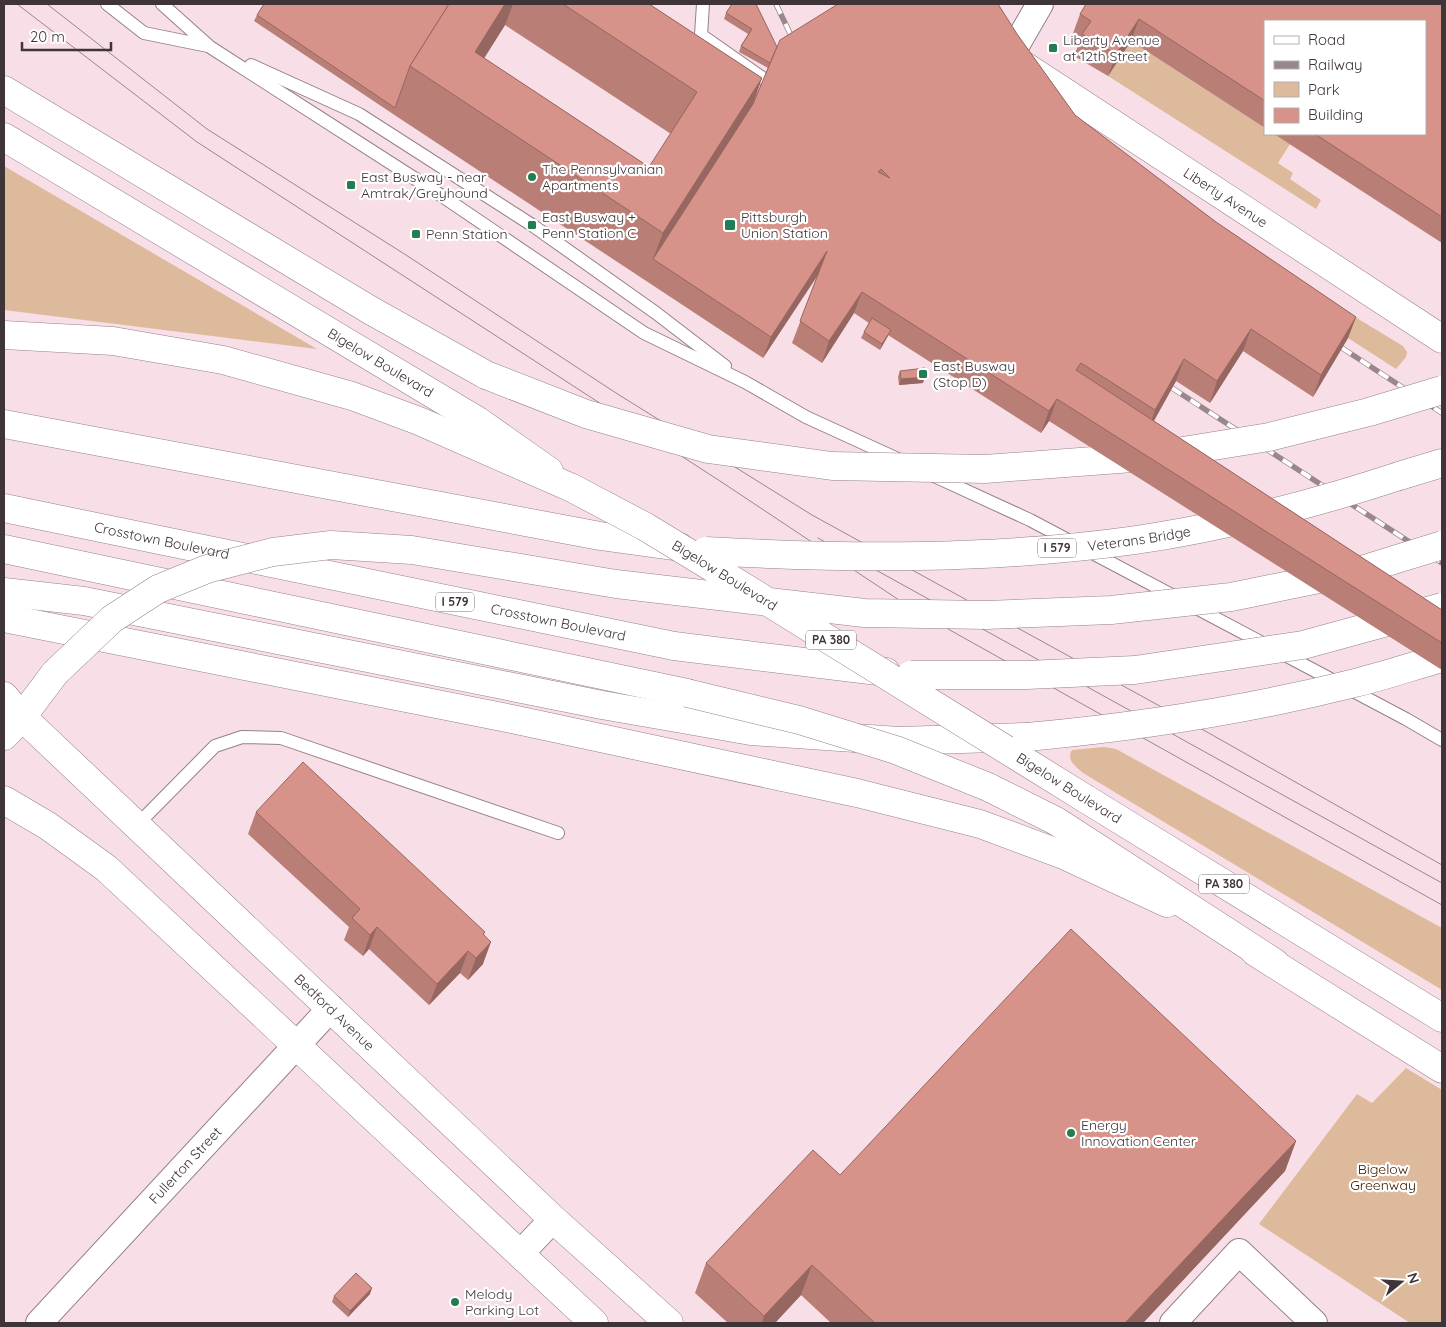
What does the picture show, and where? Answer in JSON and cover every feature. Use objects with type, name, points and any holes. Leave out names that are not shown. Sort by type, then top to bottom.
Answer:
[{"type":"main road","name":"Liberty Avenue","points":[[1010,56],[1442,339]]},
{"type":"main road","points":[[4,90],[469,367],[586,414],[708,449],[832,466],[975,469],[1146,457],[1269,437],[1369,412],[1442,390]]},
{"type":"main road","name":"Bigelow Boulevard","points":[[4,137],[478,421],[572,488],[644,526],[705,562],[1442,1018]]},
{"type":"main road","points":[[4,335],[113,341],[222,360],[352,396],[411,418],[572,488]]},
{"type":"main road","name":"Veterans Bridge","points":[[4,424],[600,536],[706,551],[798,556],[904,558],[1028,551],[1136,540],[1252,518],[1361,489],[1442,463]]},
{"type":"main road","name":"Crosstown Boulevard","points":[[4,508],[674,646],[910,675],[1027,675],[1135,670],[1303,644],[1442,607]]},
{"type":"main road","points":[[4,736],[22,717],[55,673],[112,620],[158,588],[207,568],[273,552],[332,545],[412,550],[616,584],[864,613],[987,615],[1111,610],[1231,597],[1358,571],[1442,545]]},
{"type":"main road","points":[[4,549],[687,693],[799,720],[870,742],[988,787],[1056,821],[1442,1069]]},
{"type":"main road","points":[[4,592],[84,601],[602,705],[751,731],[899,741],[1026,737],[1111,729],[1229,710],[1356,683],[1442,658]]},
{"type":"main road","points":[[4,618],[512,719],[857,793],[980,824],[1066,856],[1167,904],[1275,963]]},
{"type":"main road","name":"Bedford Avenue","points":[[4,696],[22,717],[554,1219],[669,1323]]},
{"type":"main road","points":[[4,800],[48,826],[106,868],[297,1044],[594,1323]]},
{"type":"street","points":[[1010,56],[1040,4]]},
{"type":"street","name":"Fullerton Street","points":[[39,1323],[331,1008]]},
{"type":"street","points":[[520,1254],[554,1219]]},
{"type":"street","points":[[1173,1323],[1239,1252],[1314,1323]]},
{"type":"lane","points":[[107,4],[144,33],[210,47],[359,114],[532,225],[656,312],[745,382]]},
{"type":"lane","points":[[162,4],[210,47],[442,196],[644,333],[745,382],[806,417],[1030,520],[1406,719],[1442,740]]},
{"type":"lane","points":[[703,4],[702,35],[764,79]]},
{"type":"lane","points":[[137,825],[215,746],[242,737],[281,738],[558,833]]},
{"type":"green space","points":[[1131,41],[1264,127],[1264,135],[1276,135],[1290,144],[1278,163],[1293,173],[1290,179],[1321,200],[1316,209],[1108,76]]},
{"type":"green space","points":[[4,166],[317,349],[4,310]]},
{"type":"green space","points":[[1224,227],[1360,320],[1403,346],[1407,352],[1406,357],[1396,369],[1348,338],[1218,228]]},
{"type":"green space","points":[[1104,747],[1116,749],[1442,928],[1442,990],[1083,773],[1071,760],[1070,754],[1072,750]]},
{"type":"green space","name":"Bigelow Greenway","points":[[1406,1068],[1442,1090],[1442,1323],[1410,1323],[1259,1224],[1357,1094],[1372,1103]]},
{"type":"building","points":[[264,4],[449,4],[410,66],[395,108],[257,15]]},
{"type":"building","points":[[449,4],[505,4],[475,52],[649,167],[697,92],[563,4],[649,4],[762,78],[663,233],[410,66]]},
{"type":"building","points":[[732,4],[756,4],[777,47],[770,63],[741,46],[752,29],[726,13]]},
{"type":"building","name":"Pittsburgh Union Station","points":[[838,4],[998,4],[1075,115],[1216,222],[1356,317],[1321,375],[1251,329],[1217,381],[1184,359],[1155,410],[1081,363],[1076,370],[1442,610],[1442,643],[1057,399],[1049,411],[862,292],[829,341],[800,321],[827,251],[771,337],[653,259],[753,104],[780,40]],"holes":[[[881,169],[890,178],[878,172]]]},
{"type":"building","points":[[1086,4],[1442,4],[1442,217],[1317,135],[1426,135],[1426,20],[1264,20],[1264,100],[1139,19],[1116,54],[1082,34],[1091,21],[1080,14]]},
{"type":"building","points":[[872,318],[891,330],[882,344],[864,332]]},
{"type":"building","points":[[925,368],[925,377],[901,379],[900,371]]},
{"type":"building","points":[[303,762],[485,932],[483,934],[491,942],[476,958],[468,951],[437,984],[377,927],[370,935],[352,918],[360,909],[256,812]]},
{"type":"building","name":"Energy Innovation Center","points":[[1071,929],[1296,1141],[1125,1323],[875,1323],[812,1265],[764,1316],[706,1263],[813,1150],[840,1175]]},
{"type":"building","points":[[356,1273],[372,1288],[350,1311],[334,1296]]},
{"type":"tram line","points":[[17,4],[197,142],[723,483],[914,610],[1442,905]]},
{"type":"tram line","points":[[47,4],[207,129],[406,255],[616,393],[812,515],[1207,732],[1442,865]]},
{"type":"tram line","points":[[818,538],[1442,883]]},
{"type":"railway","points":[[776,4],[796,46]]},
{"type":"railway","points":[[1342,348],[1442,413]]},
{"type":"railway","points":[[1172,388],[1442,563]]},
{"type":"place","name":"Liberty Avenue at 12th Street","points":[[1053,48]]},
{"type":"place","name":"The Pennsylvanian Apartments","points":[[532,177]]},
{"type":"place","name":"East Busway - near Amtrak/Greyhound","points":[[351,185]]},
{"type":"place","name":"East Busway + Penn Station C","points":[[532,225]]},
{"type":"place","name":"Pittsburgh Union Station","points":[[730,225]]},
{"type":"place","name":"Penn Station","points":[[416,234]]},
{"type":"place","name":"East Busway (Stop D)","points":[[923,374]]},
{"type":"place","name":"Energy Innovation Center","points":[[1071,1133]]},
{"type":"place","name":"Melody Parking Lot","points":[[455,1302]]}]
